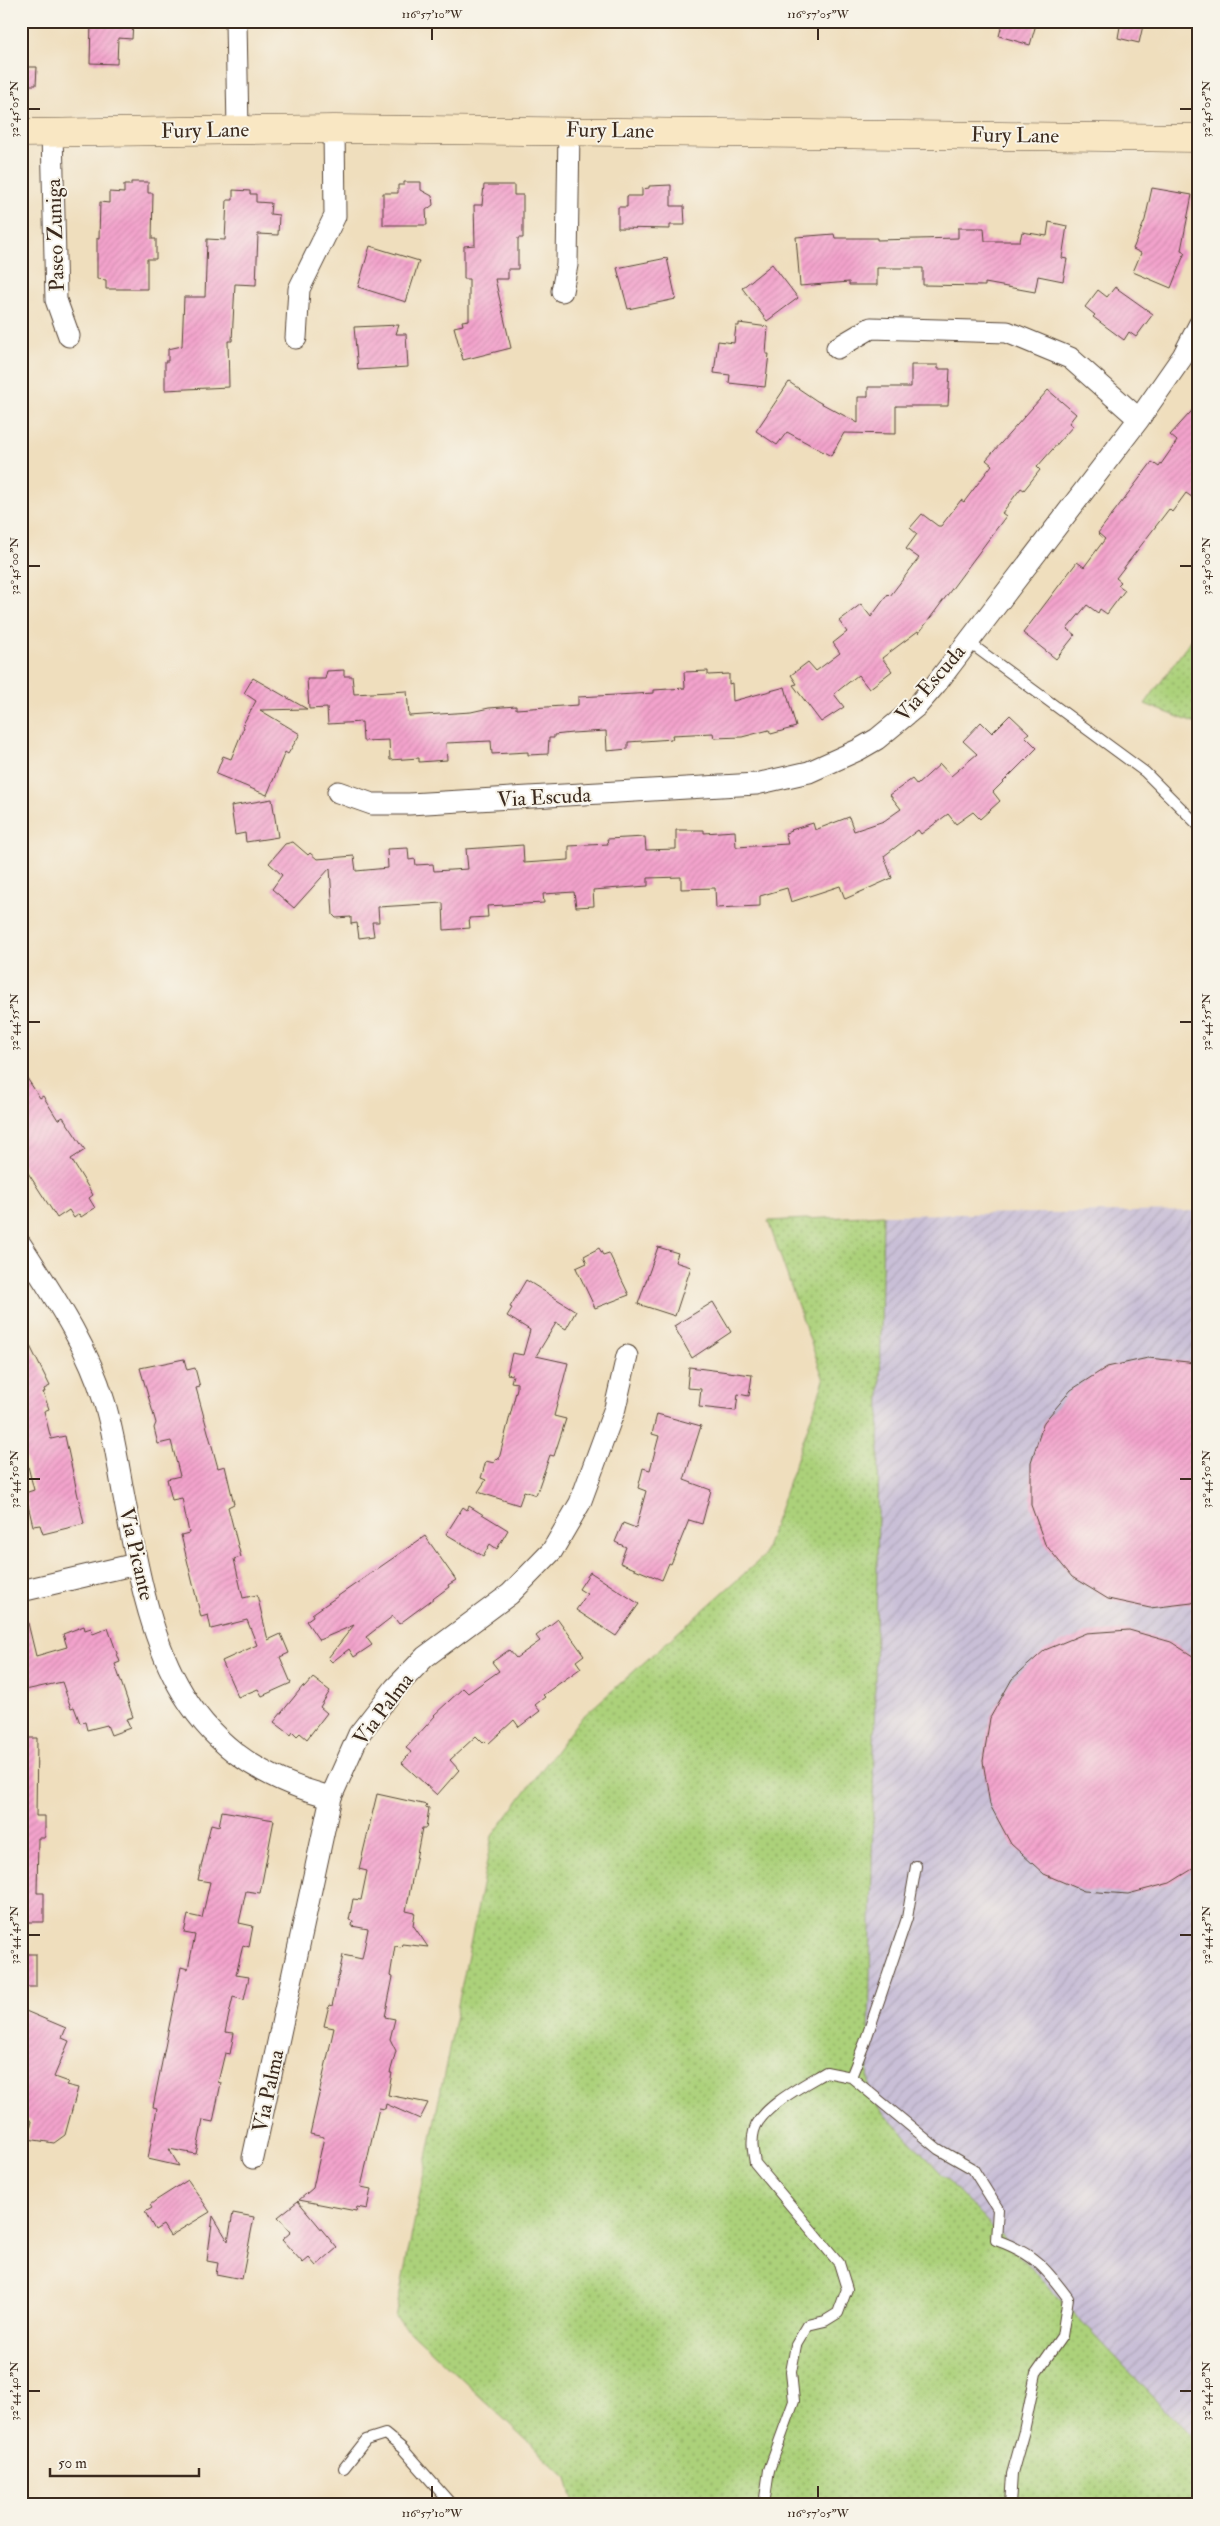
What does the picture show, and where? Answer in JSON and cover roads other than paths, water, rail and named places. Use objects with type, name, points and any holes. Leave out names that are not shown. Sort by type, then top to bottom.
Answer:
[{"type":"main road","name":"Fury Lane","points":[[21,133],[334,128],[1199,138]]},
{"type":"street","points":[[236,21],[238,130]]},
{"type":"street","points":[[296,338],[299,289],[335,216],[334,128]]},
{"type":"street","points":[[562,291],[567,265],[569,130]]},
{"type":"street","name":"Paseo Zuniga","points":[[52,133],[56,300],[69,336]]},
{"type":"street","name":"Via Escuda","points":[[338,792],[372,804],[409,804],[756,784],[784,778],[834,762],[878,739],[917,706],[936,684],[1138,419],[1183,356],[1199,325]]},
{"type":"street","points":[[837,348],[871,328],[1007,332],[1070,358],[1138,419]]},
{"type":"street","name":"Via Picante","points":[[21,1245],[67,1319],[85,1353],[103,1399],[111,1426],[136,1564],[162,1651],[170,1672],[185,1699],[208,1729],[230,1749],[260,1771],[301,1789],[331,1797]]},
{"type":"street","name":"Via Palma","points":[[253,2158],[331,1797],[359,1734],[395,1688],[425,1657],[510,1594],[552,1551],[580,1503],[615,1408],[627,1356]]},
{"type":"street","points":[[21,1591],[136,1564]]},
{"type":"lane","points":[[968,640],[1146,772],[1199,826]]},
{"type":"lane","points":[[851,2077],[908,1918],[916,1866]]},
{"type":"lane","points":[[764,2505],[769,2470],[794,2402],[791,2372],[796,2345],[808,2325],[825,2321],[838,2313],[848,2289],[839,2263],[755,2162],[752,2146],[754,2129],[781,2099],[826,2072],[851,2077],[938,2149],[973,2169],[998,2209],[996,2240],[1020,2248],[1047,2269],[1068,2298],[1062,2336],[1036,2372],[1024,2431],[1012,2474],[1010,2505]]},
{"type":"lane","points":[[344,2468],[366,2440],[385,2434],[402,2448],[452,2505]]}]
